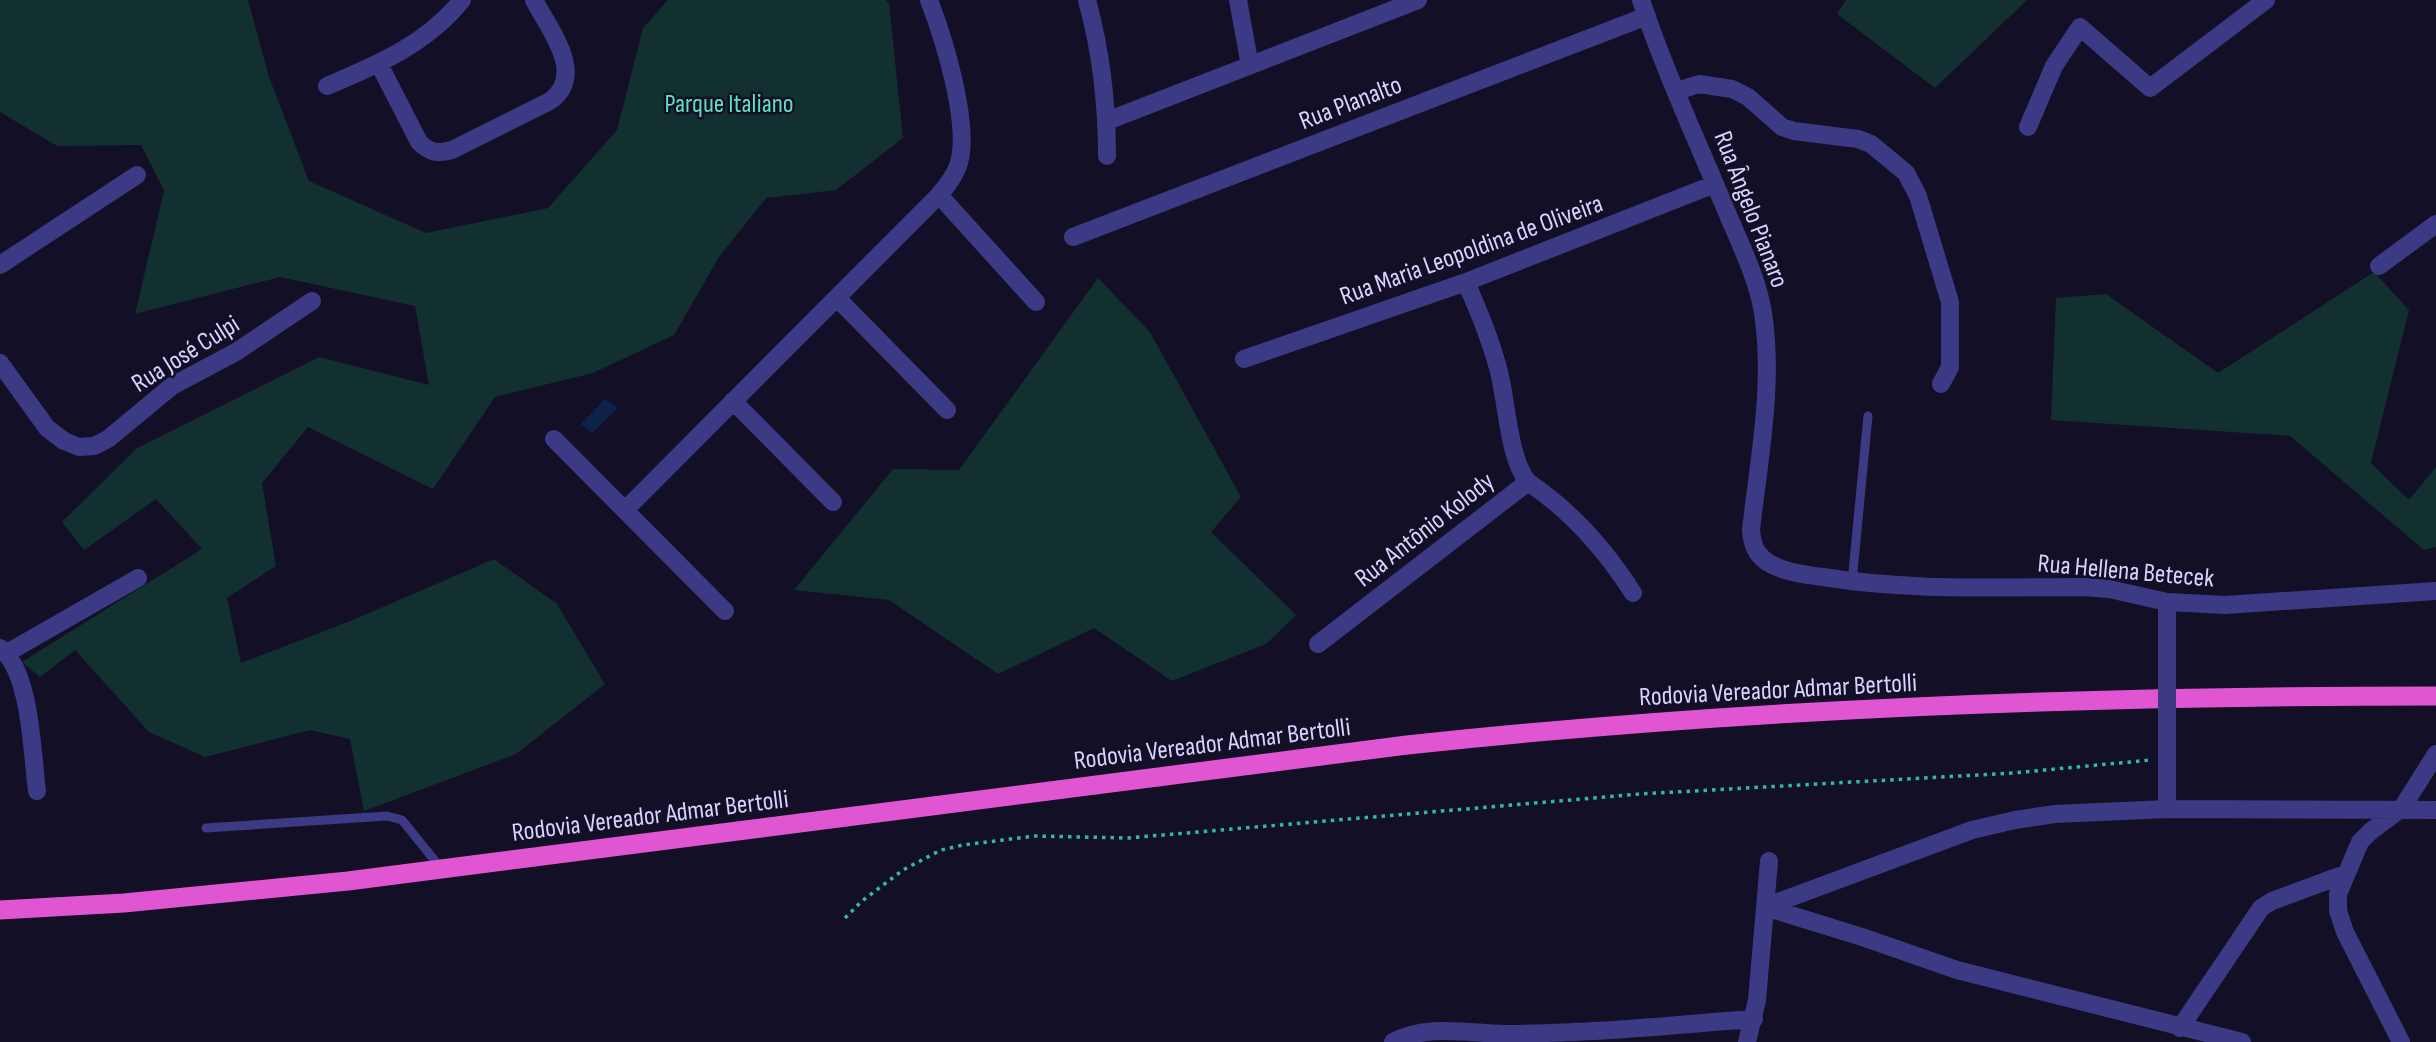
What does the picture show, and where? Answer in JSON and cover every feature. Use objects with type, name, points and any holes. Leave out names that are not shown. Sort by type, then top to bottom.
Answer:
[{"type":"highway","name":"Rodovia Vereador Admar Bertolli","points":[[0,910],[124,903],[348,881],[1407,744],[1530,731],[1754,714],[2107,699],[2436,696]]},
{"type":"street","points":[[327,86],[379,64],[416,42],[462,0]]},
{"type":"street","points":[[379,64],[419,142],[427,151],[440,153],[452,150],[550,101],[559,95],[566,84],[568,71],[565,60],[534,0]]},
{"type":"street","points":[[625,510],[939,195],[958,167],[961,132],[947,55],[929,0]]},
{"type":"street","points":[[1087,0],[1102,68],[1107,156]]},
{"type":"street","points":[[1238,0],[1250,66]]},
{"type":"street","points":[[1107,121],[1250,66],[1389,6],[1418,0]]},
{"type":"street","points":[[2028,127],[2054,66],[2080,26],[2150,88],[2266,0]]},
{"type":"street","name":"Rua Ângelo Pianaro","points":[[1644,8],[1755,282],[1762,309],[1766,335],[1767,395],[1751,530]]},
{"type":"street","name":"Rua Planalto","points":[[1073,237],[1644,8]]},
{"type":"street","points":[[1677,91],[1699,84],[1732,89],[1748,97],[1782,127],[1858,139],[1871,144],[1906,173],[1918,196],[1950,302],[1950,367],[1941,384]]},
{"type":"street","points":[[0,265],[137,175]]},
{"type":"street","name":"Rua Maria Leopoldina de Oliveira","points":[[1244,359],[1466,282],[1715,184]]},
{"type":"street","points":[[939,195],[1036,302]]},
{"type":"street","points":[[2379,266],[2436,224]]},
{"type":"street","name":"Rua Antônio Kolody","points":[[1318,644],[1528,482],[1517,465],[1505,397],[1492,345],[1466,282]]},
{"type":"street","points":[[836,298],[947,410]]},
{"type":"street","name":"Rua José Culpi","points":[[0,363],[47,428],[64,441],[79,447],[94,446],[108,439],[172,386],[236,352],[312,301]]},
{"type":"street","points":[[733,401],[833,502]]},
{"type":"street","points":[[554,439],[725,611]]},
{"type":"street","points":[[1528,482],[1558,504],[1602,548],[1633,593]]},
{"type":"street","name":"Rua Hellena Betecek","points":[[1751,530],[1755,551],[1777,567],[1805,575],[1895,586],[2084,587],[2109,589],[2167,602],[2258,604],[2436,591]]},
{"type":"street","points":[[37,791],[23,689],[18,671],[4,651],[138,578]]},
{"type":"street","points":[[2167,602],[2167,809]]},
{"type":"street","points":[[2402,1042],[2345,932],[2338,911],[2338,894],[2360,842],[2402,808],[2436,754]]},
{"type":"street","points":[[1765,908],[1972,830],[2054,814],[2167,809],[2436,810]]},
{"type":"street","points":[[1747,1042],[1754,1019],[1769,860]]},
{"type":"street","points":[[2180,1028],[2261,908],[2272,901],[2346,874]]},
{"type":"street","points":[[1765,908],[1862,937],[1957,970],[2242,1042]]},
{"type":"street","points":[[1393,1042],[1402,1037],[1441,1031],[1530,1034],[1754,1019]]},
{"type":"lane","points":[[1852,582],[1868,416]]},
{"type":"lane","points":[[206,828],[387,816],[402,820],[441,869]]},
{"type":"path","points":[[845,918],[862,901],[903,870],[941,850],[1035,836],[1128,838],[1653,793],[2013,773],[2167,758]]},
{"type":"green space","name":"Parque Italiano","points":[[0,0],[248,0],[269,77],[309,181],[426,233],[548,208],[617,130],[643,28],[668,0],[886,0],[889,3],[903,138],[836,190],[766,198],[719,257],[674,335],[593,373],[495,397],[433,489],[308,427],[262,483],[276,566],[227,598],[241,663],[348,622],[494,559],[557,604],[605,684],[516,754],[364,811],[350,739],[310,730],[205,757],[149,732],[75,650],[40,677],[22,662],[202,549],[156,499],[84,550],[62,522],[137,448],[319,357],[429,385],[415,306],[280,277],[135,314],[164,191],[141,145],[57,146],[0,112]]},
{"type":"green space","points":[[1846,0],[2027,0],[1935,88],[1837,14]]},
{"type":"green space","points":[[2374,272],[2409,310],[2371,463],[2409,500],[2436,467],[2436,547],[2424,550],[2290,436],[2051,420],[2056,298],[2106,294],[2218,373]]},
{"type":"green space","points":[[1098,278],[1150,332],[1241,497],[1211,532],[1296,615],[1266,644],[1172,681],[1094,628],[998,674],[889,600],[794,590],[893,469],[959,470]]},
{"type":"water","points":[[605,399],[618,408],[592,433],[581,424]]}]
